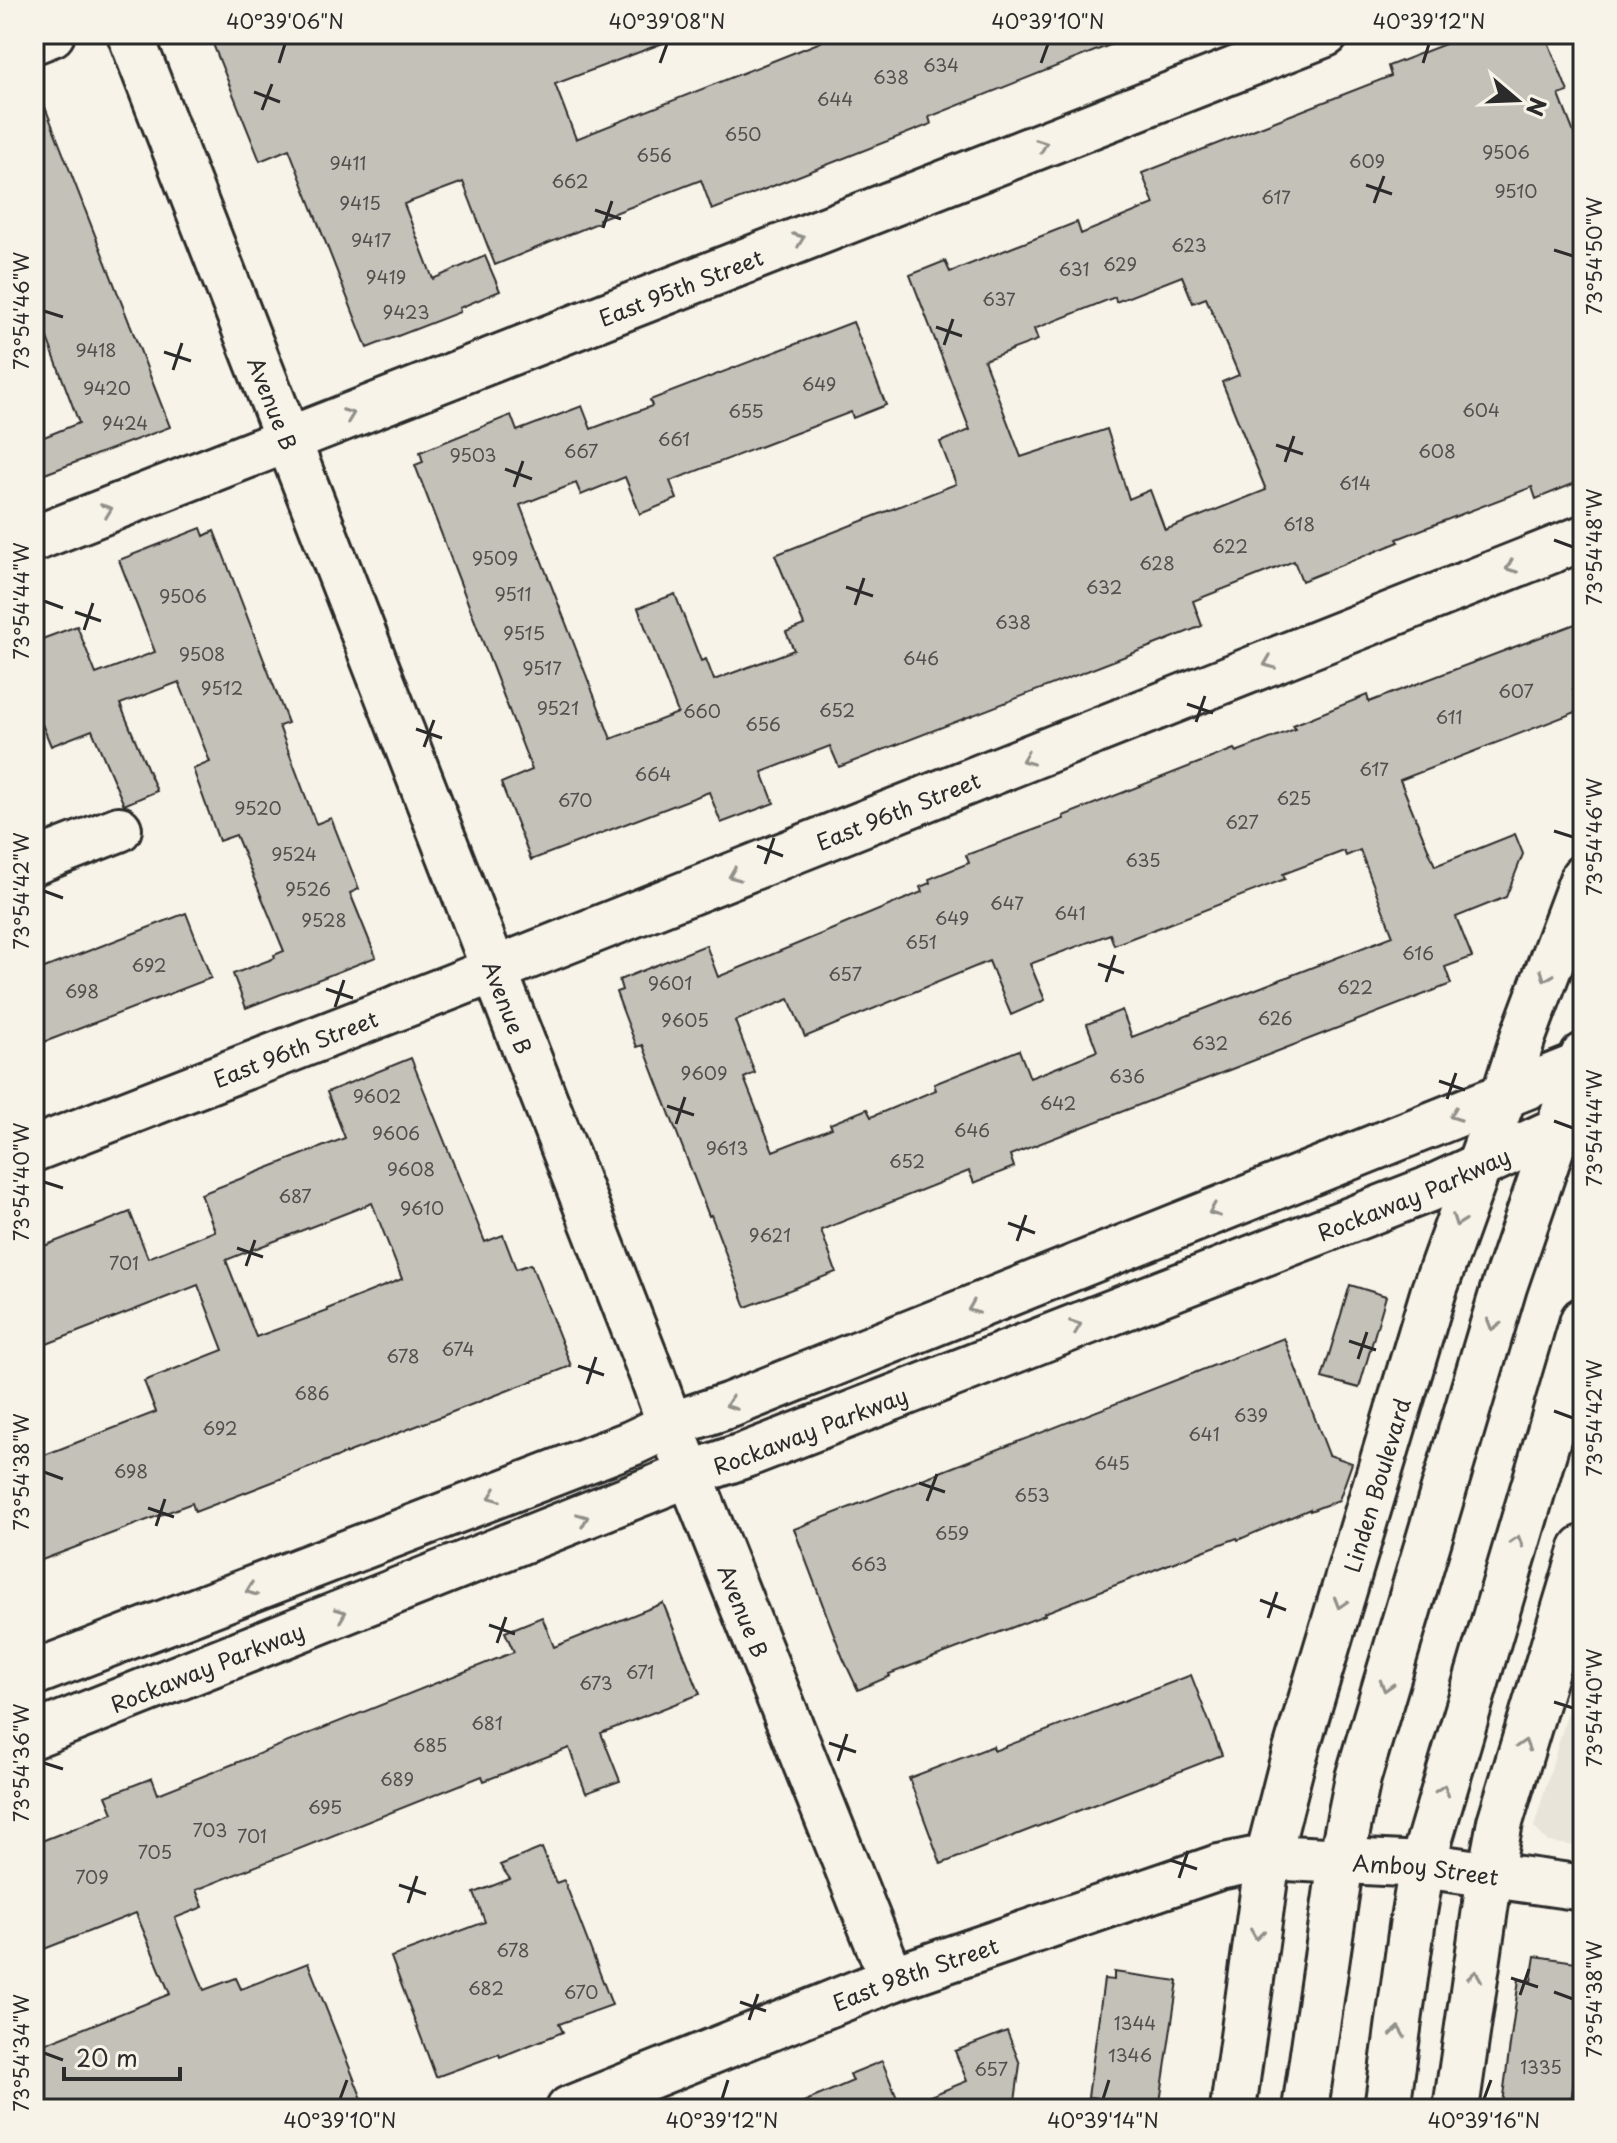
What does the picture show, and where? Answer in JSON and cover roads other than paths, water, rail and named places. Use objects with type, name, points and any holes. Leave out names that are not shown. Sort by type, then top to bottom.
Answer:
[{"type":"main road","points":[[34,41],[52,34]]},
{"type":"main road","name":"Avenue B","points":[[130,34],[670,1425],[892,1979]]},
{"type":"main road","name":"East 95th Street","points":[[34,539],[1326,34]]},
{"type":"main road","name":"East 96th Street","points":[[34,1149],[1583,538]]},
{"type":"main road","points":[[34,862],[119,829]]},
{"type":"main road","name":"Linden Boulevard","points":[[1233,2109],[1268,1857],[1291,1767],[1430,1305],[1523,1037],[1583,877]]},
{"type":"main road","points":[[34,1673],[632,1443],[670,1425],[730,1405],[1504,1096],[1582,1062]]},
{"type":"main road","points":[[1305,2109],[1341,1861],[1358,1778],[1504,1287],[1570,1124],[1582,1062]]},
{"type":"main road","name":"Rockaway Parkway","points":[[34,1735],[690,1474],[1412,1196],[1570,1124]]},
{"type":"main road","points":[[1387,2109],[1422,1865],[1583,1320]]},
{"type":"main road","points":[[1456,2109],[1500,1822],[1583,1548]]},
{"type":"main road","name":"Amboy Street","points":[[1268,1857],[1422,1865],[1583,1888]]},
{"type":"main road","name":"East 98th Street","points":[[569,2109],[892,1979],[1219,1867],[1268,1857]]}]
